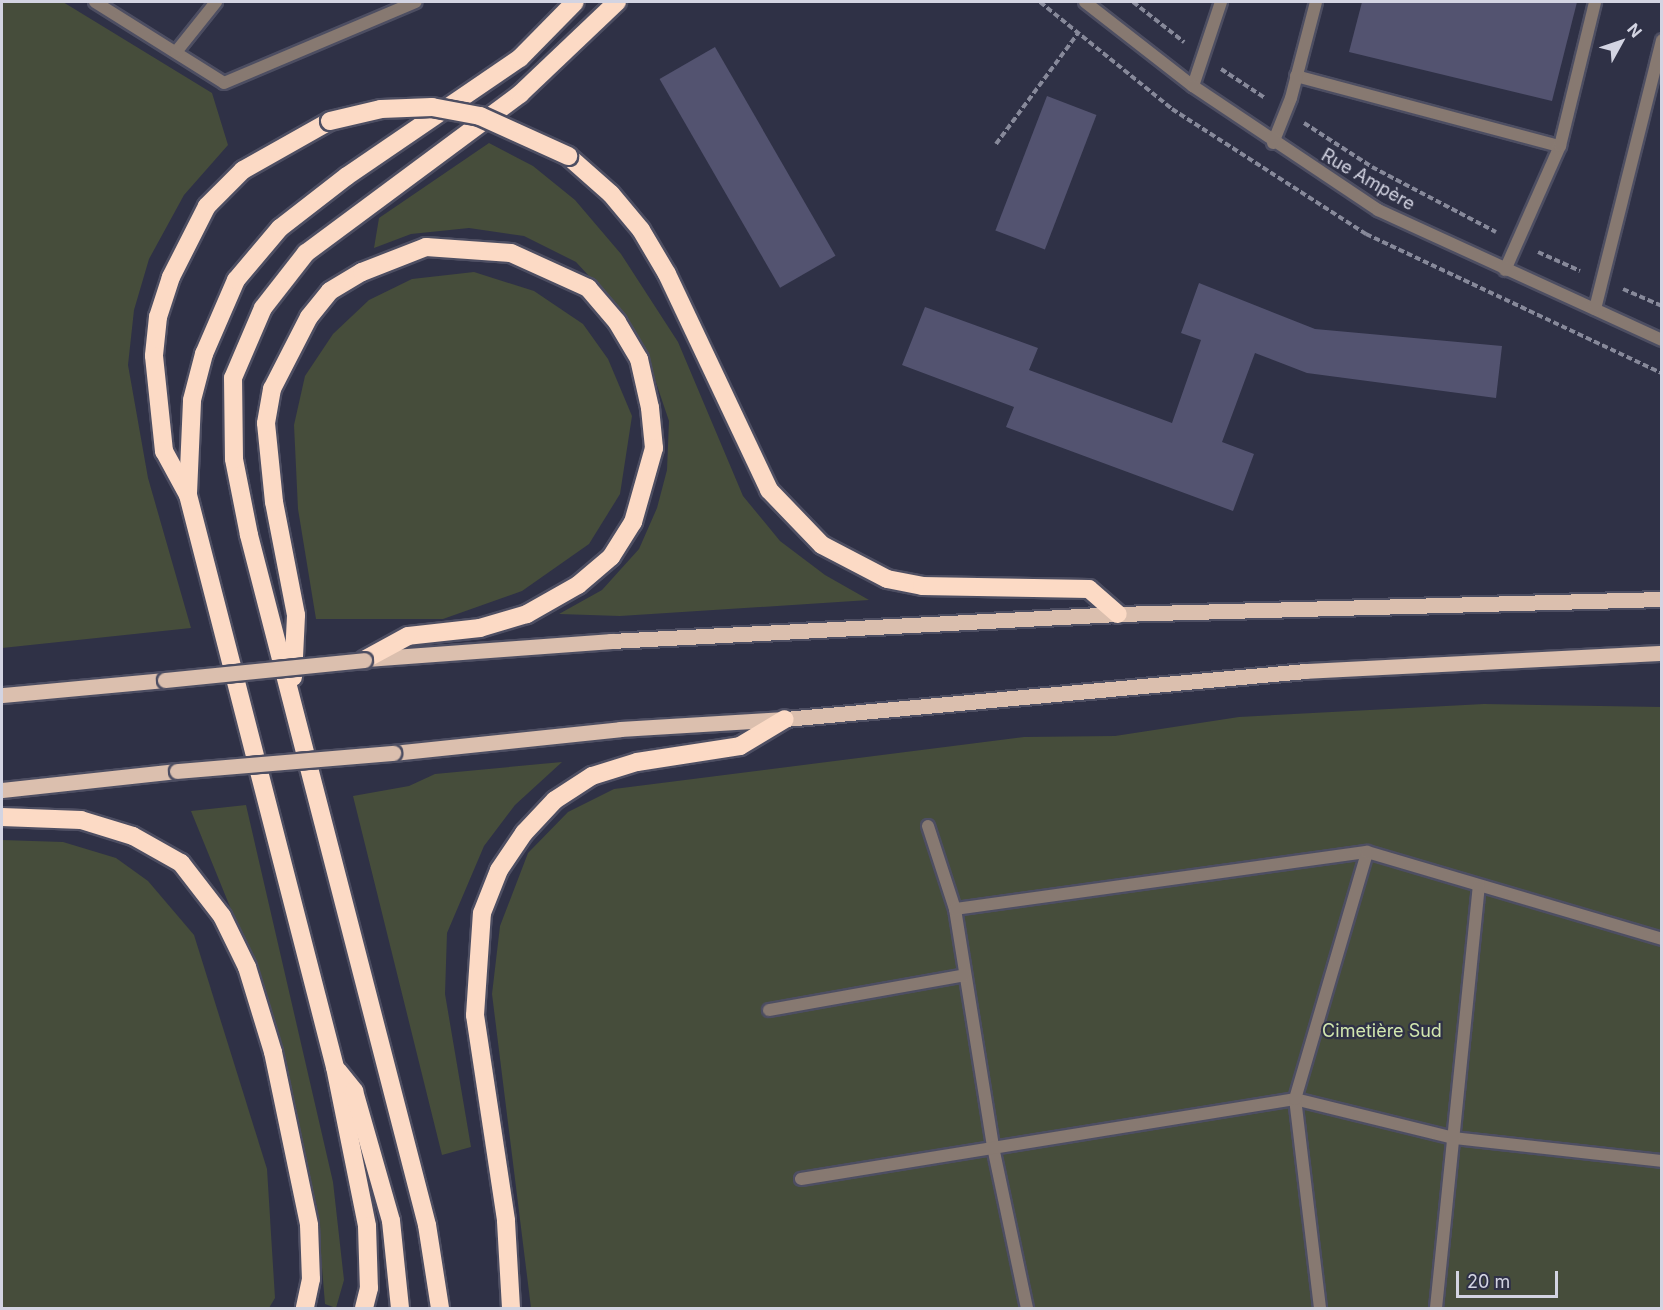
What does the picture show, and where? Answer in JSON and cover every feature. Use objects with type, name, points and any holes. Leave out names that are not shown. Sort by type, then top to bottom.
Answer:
[{"type":"highway","points":[[188,495],[192,400],[204,354],[236,280],[280,228],[347,176],[520,58],[575,2]]},
{"type":"highway","points":[[440,1308],[427,1225],[292,691],[249,535],[234,459],[232,378],[263,308],[306,253],[520,94],[616,2]]},
{"type":"highway","points":[[364,1308],[369,1288],[367,1226],[335,1067],[188,495],[164,451],[157,417],[154,356],[158,316],[171,277],[207,207],[243,170],[330,121],[381,109],[432,107],[480,116],[568,156],[611,194],[641,230],[668,274],[769,490],[822,545],[852,564],[887,579],[922,586],[1089,589],[1118,614]]},
{"type":"highway","points":[[292,691],[296,615],[273,502],[266,423],[272,389],[309,317],[330,291],[362,272],[426,247],[512,253],[588,288],[617,322],[639,359],[650,408],[654,448],[633,522],[611,557],[578,585],[527,614],[480,628],[408,636],[364,660]]},
{"type":"highway","points":[[511,1308],[506,1220],[475,1015],[482,913],[500,870],[524,834],[555,800],[592,776],[637,762],[740,746],[785,719]]},
{"type":"highway","points":[[2,817],[81,820],[133,836],[181,863],[222,916],[247,967],[270,1042],[292,1144],[309,1225],[311,1279],[305,1308]]},
{"type":"highway","points":[[335,1067],[354,1091],[391,1221],[400,1308]]},
{"type":"main road","points":[[2,695],[364,660],[622,640],[1118,614],[1662,599]]},
{"type":"main road","points":[[2,789],[177,771],[393,753],[620,729],[785,719],[1305,671],[1662,654]]},
{"type":"street","points":[[95,2],[224,83],[416,2]]},
{"type":"street","points":[[176,52],[216,2]]},
{"type":"street","name":"Rue Ampère","points":[[1085,2],[1193,86],[1273,143],[1378,210],[1662,340]]},
{"type":"street","points":[[1193,86],[1221,2]]},
{"type":"street","points":[[1273,143],[1296,76],[1316,2]]},
{"type":"street","points":[[1505,270],[1515,242],[1560,146],[1595,2]]},
{"type":"street","points":[[1595,309],[1662,40]]},
{"type":"street","points":[[1296,76],[1560,146]]},
{"type":"street","points":[[928,826],[955,909],[993,1147],[1027,1308]]},
{"type":"street","points":[[955,909],[1367,852],[1662,939]]},
{"type":"street","points":[[1320,1308],[1295,1099],[1367,852]]},
{"type":"street","points":[[1436,1308],[1479,886]]},
{"type":"street","points":[[769,1010],[965,975]]},
{"type":"street","points":[[801,1179],[1295,1099],[1454,1138],[1662,1161]]},
{"type":"path","points":[[1132,2],[1203,57],[1372,167],[1515,242],[1662,306]]},
{"type":"path","points":[[996,144],[1078,33]]},
{"type":"green space","points":[[2,2],[63,2],[212,93],[228,145],[184,195],[149,259],[134,310],[128,365],[148,478],[191,628],[2,648]]},
{"type":"green space","points":[[489,143],[533,166],[575,200],[621,254],[678,342],[743,496],[780,541],[825,575],[869,600],[620,616],[559,614],[602,590],[639,549],[657,508],[667,470],[669,421],[648,359],[615,304],[576,262],[524,236],[469,228],[411,234],[374,248],[379,218]]},
{"type":"green space","points":[[474,272],[534,291],[583,324],[608,359],[632,416],[620,494],[589,544],[522,591],[443,619],[316,619],[298,509],[294,425],[305,376],[333,334],[369,300],[412,279]]},
{"type":"green space","name":"Cimetière Sud","points":[[1484,704],[1661,707],[1661,1308],[531,1308],[492,994],[500,926],[528,853],[568,812],[614,789],[1024,737],[1115,736],[1239,717]]},
{"type":"green space","points":[[562,762],[515,805],[484,846],[447,933],[445,994],[471,1147],[442,1155],[353,796],[409,786],[435,774]]},
{"type":"green space","points":[[246,805],[333,1182],[344,1280],[336,1308],[325,1304],[317,1207],[250,956],[191,811]]},
{"type":"green space","points":[[2,840],[63,842],[116,858],[148,881],[194,935],[267,1169],[275,1298],[269,1308],[2,1308]]},
{"type":"building","points":[[1362,2],[1577,2],[1552,101],[1349,52]]},
{"type":"building","points":[[715,47],[836,256],[780,288],[660,79]]},
{"type":"building","points":[[1047,96],[1096,115],[1045,249],[995,230]]},
{"type":"building","points":[[1199,283],[1315,329],[1502,346],[1496,398],[1307,373],[1255,353],[1222,442],[1254,454],[1233,511],[1006,427],[1014,407],[902,365],[925,307],[1038,348],[1029,370],[1172,423],[1201,340],[1181,333]]}]
